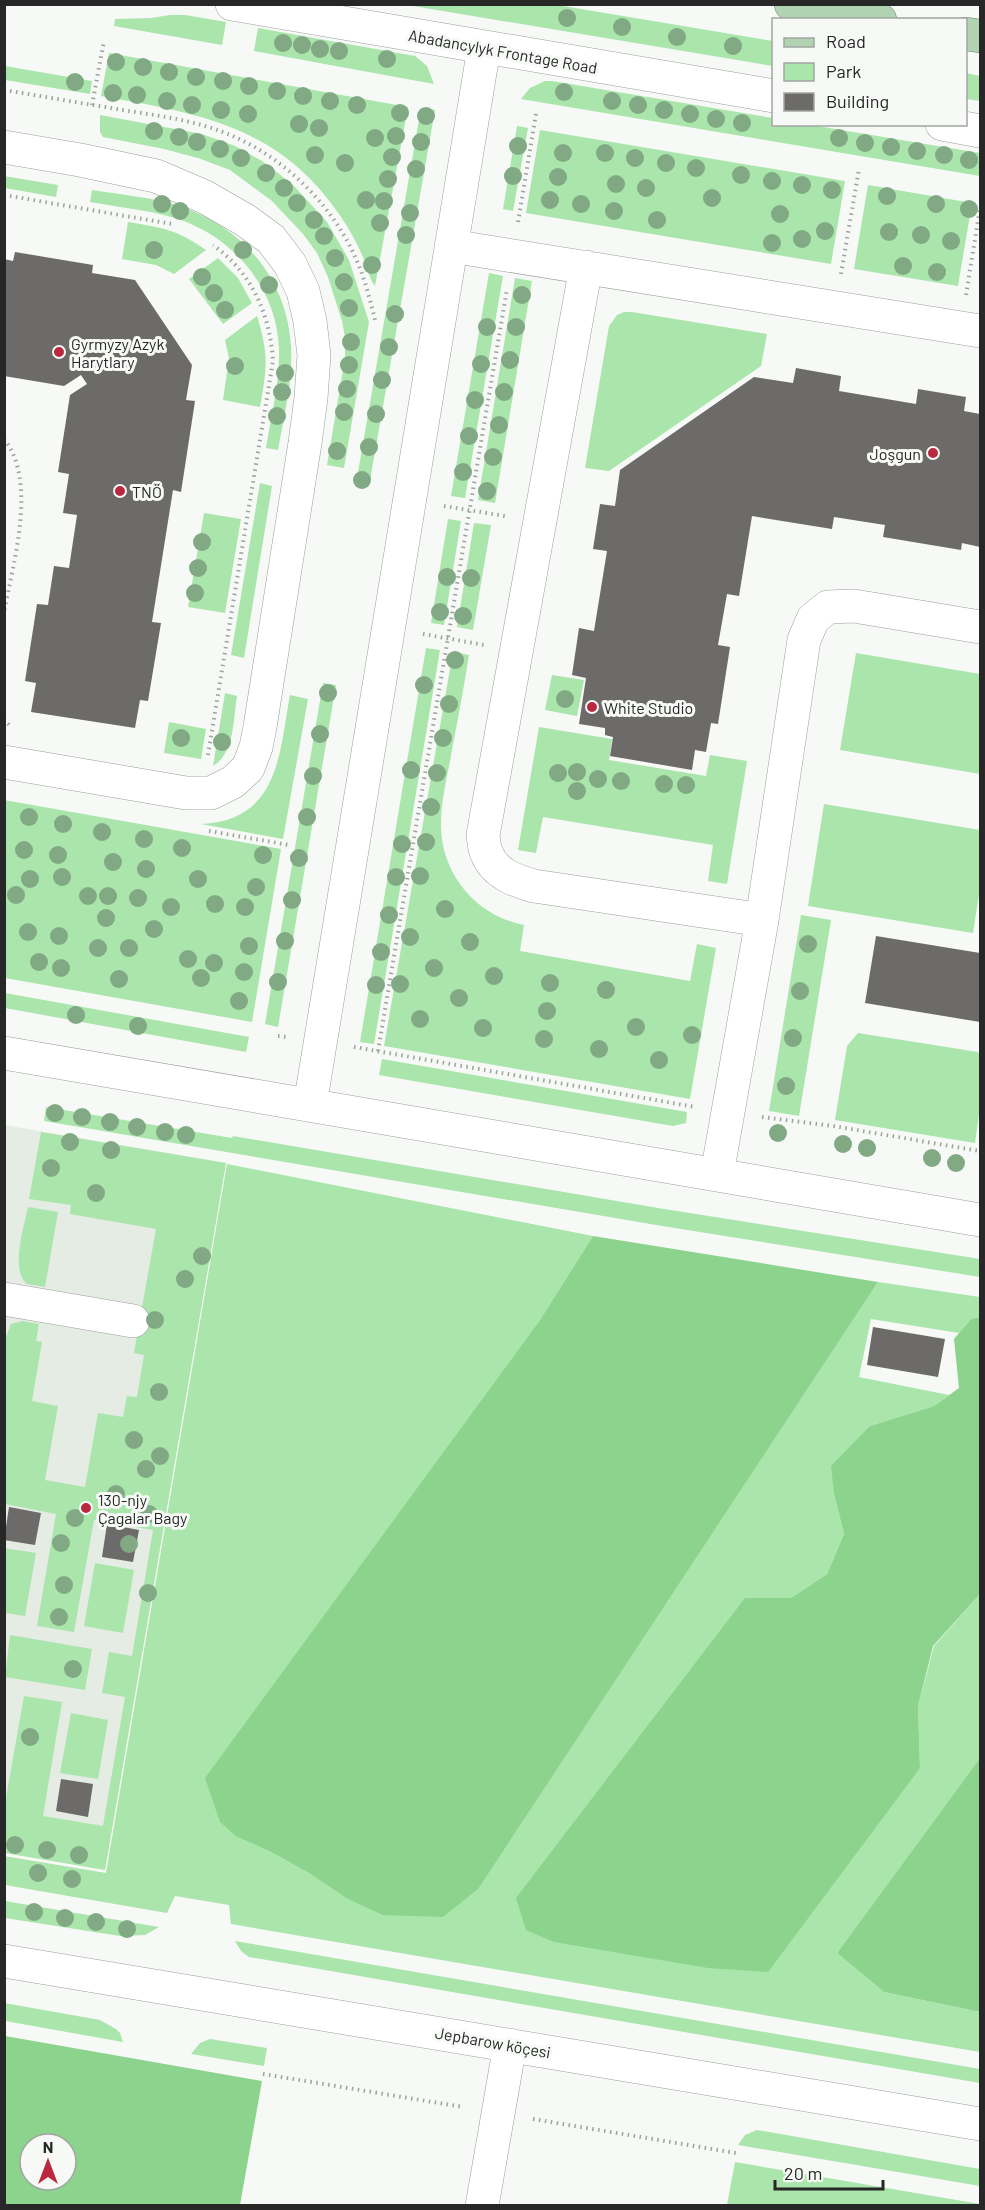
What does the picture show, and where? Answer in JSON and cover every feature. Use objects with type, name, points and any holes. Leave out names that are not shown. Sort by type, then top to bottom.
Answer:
[{"type":"main road","points":[[791,4],[869,18]]},
{"type":"street","name":"Abadancylyk Frontage Road","points":[[232,4],[772,96]]},
{"type":"street","points":[[310,1105],[484,48]]},
{"type":"street","points":[[953,126],[981,131]]},
{"type":"street","points":[[4,147],[156,176],[206,197],[244,220],[271,239],[290,264],[305,301],[314,355],[305,443],[270,668],[256,747],[248,768],[233,782],[211,793],[186,793],[10,748]]},
{"type":"street","points":[[452,246],[981,331]]},
{"type":"street","points":[[586,267],[483,835],[487,855],[497,869],[512,880],[534,886],[762,920]]},
{"type":"street","points":[[717,1174],[762,920],[804,640],[813,619],[828,607],[854,606],[981,627]]},
{"type":"street","points":[[4,1053],[981,1221]]},
{"type":"street","points":[[4,1299],[133,1321]]},
{"type":"street","name":"Jepbarow köçesi","points":[[4,1961],[981,2124]]},
{"type":"street","points":[[482,2205],[510,2045]]},
{"type":"path","points":[[93,105],[104,41]]},
{"type":"path","points":[[518,220],[536,114]]},
{"type":"path","points":[[841,274],[859,169]]},
{"type":"path","points":[[4,195],[140,217],[181,227]]},
{"type":"path","points":[[965,296],[981,208]]},
{"type":"path","points":[[205,240],[225,254],[243,272],[254,289],[267,321],[273,361],[206,762]]},
{"type":"path","points":[[378,1051],[507,288]]},
{"type":"path","points":[[4,439],[19,466],[22,509],[4,612]]},
{"type":"path","points":[[450,507],[510,517]]},
{"type":"path","points":[[429,635],[487,645]]},
{"type":"path","points":[[4,719],[10,748]]},
{"type":"path","points":[[363,1049],[705,1108]]},
{"type":"path","points":[[759,1117],[833,1126],[981,1151]]},
{"type":"shaded area","name":"130-njy Çagalar Bagy","points":[[4,1125],[226,1163],[105,1870],[5,1853]]},
{"type":"green space","points":[[407,5],[557,5],[772,41],[772,66]]},
{"type":"green space","points":[[185,15],[226,22],[222,45],[114,26],[115,19]]},
{"type":"green space","points":[[258,28],[415,56],[427,66],[434,84],[254,51]]},
{"type":"green space","points":[[109,53],[408,107],[375,286],[344,222],[317,186],[292,162],[265,143],[205,118],[101,96]]},
{"type":"green space","points":[[5,66],[92,81],[90,94],[5,80]]},
{"type":"green space","points":[[967,73],[980,76],[980,101],[967,99]]},
{"type":"green space","points":[[545,81],[552,81],[772,118],[772,126],[817,126],[980,153],[980,176],[521,99],[530,88]]},
{"type":"green space","points":[[421,108],[435,110],[369,486],[356,484]]},
{"type":"green space","points":[[100,115],[202,134],[235,146],[262,161],[295,187],[327,222],[349,260],[369,322],[344,468],[327,465],[345,358],[345,337],[328,277],[317,253],[303,234],[272,201],[230,170],[164,149],[103,137],[100,132]]},
{"type":"green space","points":[[517,126],[528,128],[513,211],[503,209]]},
{"type":"green space","points":[[540,130],[845,181],[831,264],[526,213]]},
{"type":"green space","points":[[4,176],[58,185],[56,197],[5,188]]},
{"type":"green space","points":[[868,185],[972,203],[958,286],[854,269]]},
{"type":"green space","points":[[92,190],[160,201],[204,216],[225,228],[258,260],[281,299],[288,322],[291,346],[289,385],[278,450],[266,448],[275,399],[279,349],[270,305],[261,285],[233,251],[196,226],[165,215],[90,202]]},
{"type":"green space","points":[[128,222],[169,230],[206,250],[174,274],[156,265],[122,259]]},
{"type":"green space","points":[[218,258],[238,278],[252,303],[223,324],[189,279]]},
{"type":"green space","points":[[489,273],[503,276],[465,498],[451,496]]},
{"type":"green space","points":[[515,278],[532,281],[495,503],[478,500]]},
{"type":"green space","points":[[624,312],[767,334],[761,366],[609,471],[585,468],[609,326],[617,315]]},
{"type":"green space","points":[[257,316],[264,341],[266,361],[260,407],[223,400],[229,358],[225,340]]},
{"type":"green space","points":[[260,483],[272,486],[244,658],[231,655]]},
{"type":"green space","points":[[204,513],[241,519],[225,613],[188,607]]},
{"type":"green space","points":[[448,519],[461,521],[444,625],[431,623]]},
{"type":"green space","points":[[474,523],[491,525],[473,630],[457,627]]},
{"type":"green space","points":[[426,648],[440,650],[374,1044],[360,1042]]},
{"type":"green space","points":[[453,652],[469,655],[441,814],[442,841],[454,875],[476,902],[507,920],[524,925],[520,951],[690,981],[697,944],[716,948],[690,1099],[384,1046]]},
{"type":"green space","points":[[856,653],[980,674],[980,774],[840,750]]},
{"type":"green space","points":[[552,675],[584,680],[577,716],[545,710]]},
{"type":"green space","points":[[323,683],[336,685],[278,1027],[265,1024]]},
{"type":"green space","points":[[225,693],[237,696],[232,735],[225,753],[213,766]]},
{"type":"green space","points":[[290,695],[308,699],[283,839],[201,824],[227,820],[246,811],[261,797],[278,761]]},
{"type":"green space","points":[[169,722],[206,729],[201,759],[164,753]]},
{"type":"green space","points":[[539,727],[612,739],[609,760],[706,776],[710,755],[747,761],[727,884],[708,881],[713,845],[543,817],[536,853],[518,850]]},
{"type":"green space","points":[[4,800],[281,849],[252,1022],[5,978]]},
{"type":"green space","points":[[824,804],[980,830],[980,888],[973,933],[808,906]]},
{"type":"green space","points":[[801,915],[831,920],[799,1116],[769,1111]]},
{"type":"green space","points":[[5,993],[249,1037],[246,1052],[5,1008]]},
{"type":"green space","points":[[858,1033],[978,1052],[980,1056],[980,1107],[975,1143],[835,1120],[847,1046]]},
{"type":"green space","points":[[382,1059],[687,1112],[686,1123],[673,1126],[379,1075]]},
{"type":"green space","points":[[46,1107],[980,1259],[980,1277],[656,1225],[44,1121]]},
{"type":"green space","points":[[41,1132],[226,1163],[105,1870],[5,1853],[4,1809],[24,1696],[62,1702],[43,1816],[103,1826],[125,1697],[102,1693],[109,1652],[132,1656],[153,1530],[94,1520],[74,1632],[37,1626],[56,1514],[5,1504],[4,1342],[11,1324],[22,1321],[39,1324],[36,1341],[42,1342],[32,1401],[58,1406],[45,1480],[85,1487],[98,1413],[123,1417],[127,1396],[137,1397],[144,1355],[134,1353],[156,1229],[70,1214],[71,1205],[29,1199]]},
{"type":"green space","points":[[227,1164],[593,1236],[538,1323],[237,1837],[309,1873],[346,1898],[479,1888],[878,1282],[980,1297],[980,1317],[971,1319],[959,1333],[871,1319],[859,1377],[949,1395],[934,1406],[870,1426],[834,1494],[844,1534],[827,1574],[791,1598],[745,1598],[920,1769],[918,1706],[934,1646],[980,1594],[980,1758],[837,1953],[884,1992],[980,2012],[980,2052],[231,1924],[229,1905],[175,1896],[167,1913],[5,1885],[4,1856],[106,1873]]},
{"type":"green space","points":[[28,1207],[58,1212],[45,1287],[27,1284],[19,1269],[21,1236]]},
{"type":"green space","points":[[593,1236],[878,1282],[479,1888],[443,1917],[383,1915],[346,1898],[309,1873],[269,1851],[237,1837],[220,1822],[205,1778],[538,1323]]},
{"type":"green space","points":[[980,1317],[980,1594],[933,1646],[918,1706],[920,1768],[768,1972],[708,1968],[554,1942],[526,1930],[516,1898],[745,1598],[791,1598],[827,1574],[844,1534],[834,1494],[831,1466],[870,1426],[934,1406],[959,1388],[954,1339],[971,1319]]},
{"type":"green space","points":[[4,1548],[36,1553],[25,1616],[5,1613]]},
{"type":"green space","points":[[95,1563],[134,1570],[123,1633],[84,1626]]},
{"type":"green space","points":[[10,1635],[92,1649],[85,1690],[5,1677]]},
{"type":"green space","points":[[71,1713],[108,1720],[98,1779],[60,1773]]},
{"type":"green space","points":[[980,1758],[980,2012],[884,1992],[837,1953]]},
{"type":"green space","points":[[4,1901],[159,1927],[145,1935],[120,1936],[5,1918]]},
{"type":"green space","points":[[235,1941],[980,2069],[980,2083],[249,1957],[241,1951]]},
{"type":"green space","points":[[4,2003],[100,2020],[116,2029],[123,2042],[5,2021]]},
{"type":"green space","points":[[5,2036],[262,2081],[240,2205],[5,2205]]},
{"type":"green space","points":[[210,2039],[267,2048],[264,2066],[191,2054],[200,2043]]},
{"type":"green space","points":[[757,2130],[980,2169],[980,2186],[738,2145],[745,2135]]},
{"type":"green space","points":[[735,2162],[980,2204],[980,2205],[727,2205]]},
{"type":"building","name":"TNÖ","points":[[15,252],[93,265],[92,273],[135,280],[192,365],[186,400],[195,401],[181,492],[173,490],[152,622],[161,623],[148,701],[140,700],[135,728],[31,712],[36,683],[25,681],[37,604],[48,605],[54,566],[69,568],[77,515],[63,513],[69,474],[58,472],[70,395],[87,384],[81,375],[64,386],[4,376],[4,259],[13,261]]},
{"type":"building","points":[[796,368],[841,376],[839,391],[916,404],[918,389],[966,397],[964,411],[980,414],[980,547],[962,543],[961,550],[883,537],[885,525],[834,517],[832,529],[752,516],[739,596],[727,594],[718,645],[730,647],[718,724],[711,723],[706,752],[695,750],[692,770],[610,756],[613,737],[605,735],[605,728],[579,724],[586,678],[572,675],[579,628],[594,631],[607,551],[593,549],[600,504],[615,506],[620,470],[754,377],[793,383]]},
{"type":"building","points":[[876,936],[980,953],[980,1022],[865,1003]]},
{"type":"building","points":[[873,1327],[945,1339],[938,1377],[867,1365]]},
{"type":"building","points":[[9,1507],[41,1513],[35,1545],[4,1540]]},
{"type":"building","points":[[107,1524],[139,1530],[133,1562],[102,1557]]},
{"type":"building","points":[[61,1779],[93,1784],[88,1817],[56,1811]]},
{"type":"place","name":"Gyrmyzy Azyk Harytlary","points":[[59,352]]},
{"type":"place","name":"Joşgun","points":[[933,453]]},
{"type":"place","name":"TNÖ","points":[[120,491]]},
{"type":"place","name":"White Studio","points":[[592,707]]},
{"type":"place","name":"130-njy Çagalar Bagy","points":[[86,1508]]}]
